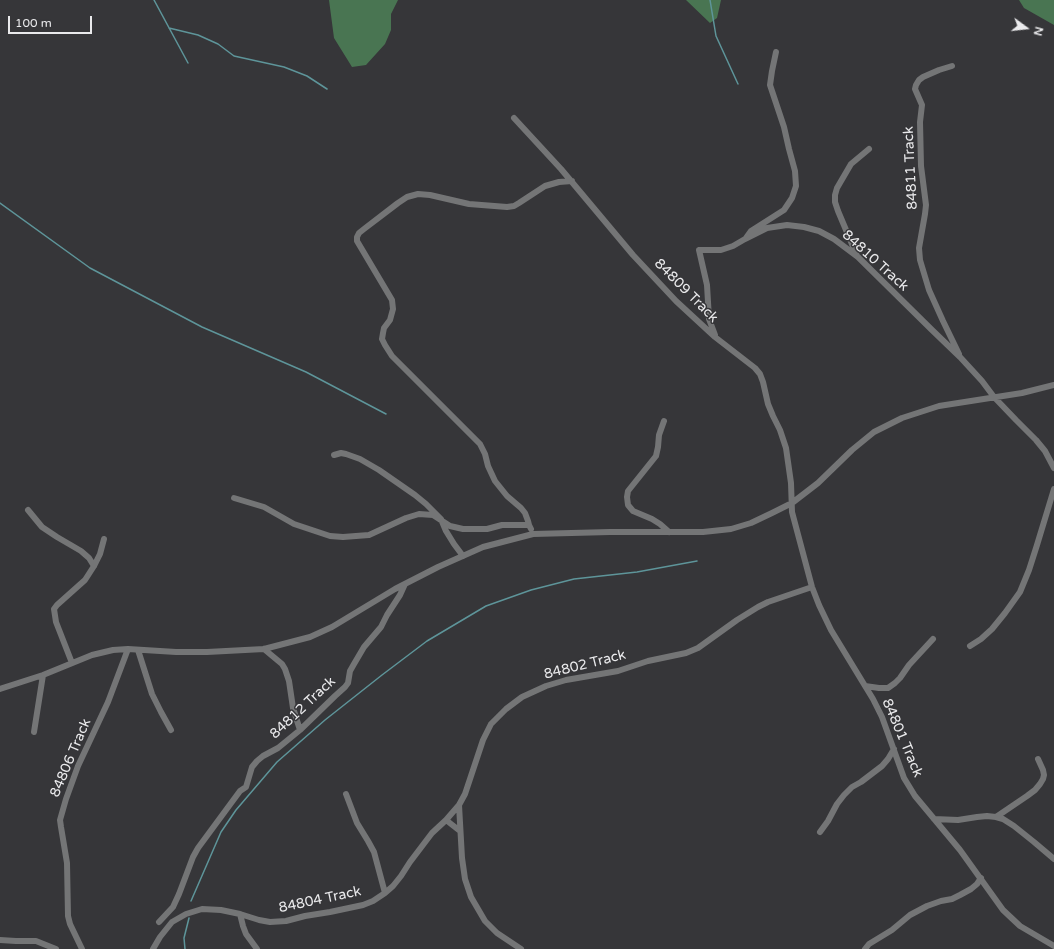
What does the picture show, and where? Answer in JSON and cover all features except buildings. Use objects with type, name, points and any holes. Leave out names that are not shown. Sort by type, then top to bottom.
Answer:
[{"type":"street","points":[[745,239],[751,231],[784,210],[792,198],[796,186],[795,171],[784,127],[770,86],[776,52]]},
{"type":"street","name":"84811 Track","points":[[952,66],[923,77],[919,80],[915,89],[922,105],[920,159],[926,205],[919,248],[920,260],[929,290],[960,357]]},
{"type":"street","name":"84809 Track","points":[[514,118],[572,181],[650,274],[687,312],[715,337],[755,368],[760,374],[772,416],[780,430],[786,448],[792,483],[792,503]]},
{"type":"street","points":[[858,257],[838,211],[834,195],[851,164],[869,149]]},
{"type":"street","points":[[533,534],[525,513],[507,496],[495,481],[480,444],[392,356],[385,345],[382,339],[384,328],[390,320],[393,309],[392,300],[357,241],[357,237],[359,233],[398,203],[407,197],[418,194],[430,195],[469,204],[507,207],[514,206],[545,186],[559,182],[572,181]]},
{"type":"street","name":"84810 Track","points":[[715,337],[709,319],[707,285],[699,250],[721,250],[733,246],[767,228],[787,225],[819,231],[834,239],[858,257],[960,357],[982,381],[994,397],[1036,440],[1045,451],[1054,468]]},
{"type":"street","points":[[0,689],[43,675],[92,655],[113,650],[128,649],[207,652],[264,648],[310,637],[332,627],[378,599],[438,567],[483,547],[533,534],[703,532],[731,529],[751,523],[792,503],[818,483],[852,450],[874,432],[902,418],[939,406],[1022,393],[1054,385]]},
{"type":"street","points":[[664,421],[659,435],[656,456],[628,491],[627,497],[628,505],[633,511],[656,521],[668,532]]},
{"type":"street","points":[[334,455],[341,453],[352,456],[379,470],[426,504],[450,526],[463,529],[487,529],[502,525],[529,525]]},
{"type":"street","points":[[970,646],[992,629],[1020,592],[1037,545],[1054,489]]},
{"type":"street","points":[[234,498],[264,507],[294,524],[330,536],[343,537],[368,535],[406,518],[419,514],[432,515],[441,519],[446,531],[463,556]]},
{"type":"street","name":"84801 Track","points":[[792,503],[792,512],[812,587],[819,605],[831,630],[873,699],[882,717],[904,778],[915,796],[960,850],[1004,910],[1020,926],[1053,945]]},
{"type":"street","points":[[28,510],[42,527],[57,538],[81,551],[94,566]]},
{"type":"street","points":[[72,664],[56,622],[54,609],[85,580],[100,554],[104,539]]},
{"type":"street","name":"84812 Track","points":[[159,922],[173,907],[198,848],[240,791],[246,787],[252,767],[260,758],[278,748],[300,730],[346,687],[350,671],[354,664],[364,647],[381,627],[405,584]]},
{"type":"street","name":"84802 Track","points":[[458,805],[465,794],[483,740],[491,724],[506,709],[522,697],[546,686],[566,680],[618,671],[648,661],[686,653],[698,648],[758,607],[768,602],[812,587]]},
{"type":"street","points":[[865,686],[888,688],[900,678],[913,660],[933,639]]},
{"type":"street","points":[[264,648],[279,661],[285,670],[289,681],[294,712],[300,730]]},
{"type":"street","name":"84806 Track","points":[[82,949],[69,920],[67,863],[60,820],[78,766],[108,702],[128,649]]},
{"type":"street","points":[[138,650],[152,694],[171,730]]},
{"type":"street","points":[[34,732],[43,675]]},
{"type":"street","points":[[820,832],[844,795],[852,787],[882,766],[888,760],[894,749]]},
{"type":"street","points":[[996,817],[1035,790],[1040,784],[1044,775],[1038,759]]},
{"type":"street","points":[[346,794],[357,823],[374,852],[385,893]]},
{"type":"street","points":[[458,805],[465,879],[471,897],[485,921],[497,933],[521,949]]},
{"type":"street","name":"84804 Track","points":[[153,949],[172,922],[186,914],[202,909],[221,910],[270,922],[286,921],[373,901],[393,886],[432,833],[446,820],[458,805]]},
{"type":"street","points":[[934,819],[958,820],[977,817],[996,817],[1003,819],[1014,826],[1054,859]]},
{"type":"street","points":[[446,820],[460,831]]},
{"type":"street","points":[[865,949],[869,944],[910,915],[927,906],[952,899],[960,895],[971,889],[981,878]]},
{"type":"street","points":[[240,914],[246,934],[257,949]]},
{"type":"street","points":[[0,940],[36,941],[56,949]]},
{"type":"green space","points":[[329,0],[398,0],[391,14],[391,30],[385,44],[366,65],[352,67],[334,38]]},
{"type":"green space","points":[[686,0],[721,0],[717,18],[710,23]]},
{"type":"green space","points":[[1019,0],[1054,0],[1054,25],[1024,8]]},
{"type":"waterway","points":[[154,0],[188,63]]},
{"type":"waterway","points":[[710,0],[716,36],[738,84]]},
{"type":"waterway","points":[[169,28],[198,35],[218,44],[234,56],[284,67],[307,76],[327,89]]},
{"type":"waterway","points":[[0,203],[90,268],[202,327],[306,372],[386,414]]},
{"type":"waterway","points":[[191,901],[221,832],[236,810],[277,762],[325,720],[427,641],[486,606],[531,590],[574,579],[637,572],[697,561]]},
{"type":"waterway","points":[[185,949],[184,938],[189,918]]}]
